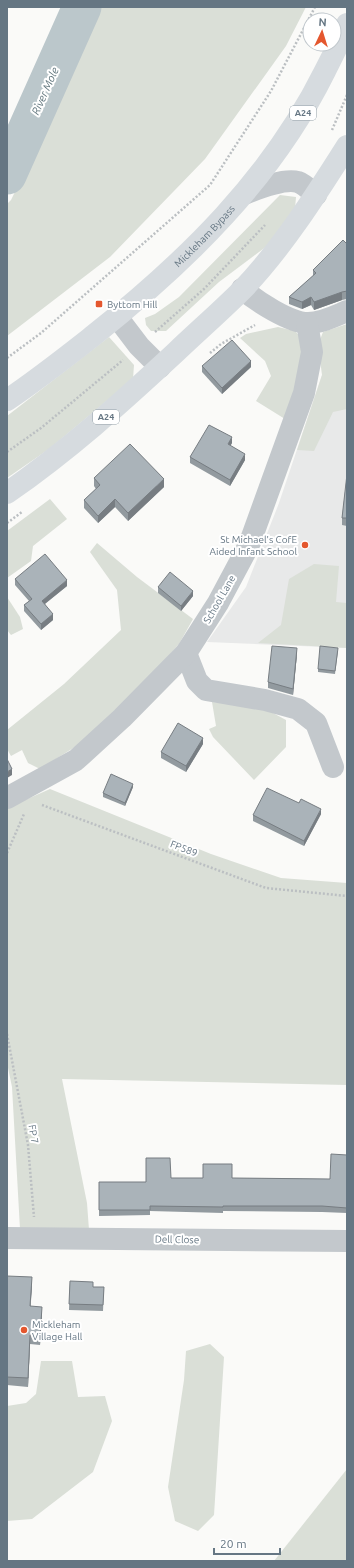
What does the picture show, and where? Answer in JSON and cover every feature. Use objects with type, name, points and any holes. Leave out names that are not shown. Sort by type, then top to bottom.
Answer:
[{"type":"highway","name":"Mickleham Bypass","points":[[7,400],[117,317],[165,275],[209,233],[268,165],[308,104],[347,24]]},
{"type":"highway","name":"A24","points":[[7,493],[49,464],[116,408],[242,289],[273,252],[316,195],[347,146]]},
{"type":"street","points":[[244,194],[276,184],[292,181],[299,182],[316,195]]},
{"type":"street","points":[[242,289],[256,301],[279,314],[307,323],[328,319],[347,311]]},
{"type":"street","points":[[117,317],[139,346],[160,367]]},
{"type":"street","name":"School Lane","points":[[7,798],[33,794],[76,760],[122,718],[186,653],[218,603],[249,545],[304,393],[312,352],[307,323]]},
{"type":"street","points":[[186,653],[197,681],[206,690],[265,700],[298,709],[316,723],[333,767]]},
{"type":"street","name":"Dell Close","points":[[7,1238],[347,1241]]},
{"type":"path","points":[[7,358],[41,333],[210,185],[271,91],[315,7]]},
{"type":"path","points":[[7,452],[41,428],[204,289],[270,219]]},
{"type":"path","points":[[7,853],[33,794]]},
{"type":"path","name":"FP589","points":[[33,794],[266,888],[347,896]]},
{"type":"path","name":"FP 7","points":[[7,1034],[28,1145],[35,1238]]},
{"type":"shaded area","points":[[95,7],[306,7],[302,12],[286,46],[205,159],[110,257],[7,336],[7,204],[11,200],[40,141]]},
{"type":"shaded area","points":[[280,195],[296,197],[295,209],[267,246],[219,282],[166,331],[151,331],[146,325],[145,318],[155,314],[179,297]]},
{"type":"shaded area","points":[[347,324],[347,409],[333,412],[314,451],[297,450],[322,375],[318,345],[323,332]]},
{"type":"shaded area","points":[[278,327],[295,331],[304,341],[302,372],[285,419],[256,401],[271,376],[265,361],[240,338],[246,334]]},
{"type":"shaded area","points":[[109,337],[134,365],[133,379],[49,449],[7,478],[7,416]]},
{"type":"shaded area","name":"St Michael's CofE Aided Infant School","points":[[322,375],[347,376],[347,648],[207,642],[246,587],[279,503]]},
{"type":"shaded area","points":[[50,499],[67,519],[33,546],[31,561],[7,578],[7,531]]},
{"type":"shaded area","points":[[97,543],[137,577],[193,619],[179,644],[130,700],[78,745],[40,769],[28,763],[22,750],[11,756],[7,749],[7,730],[64,684],[121,630],[117,590],[90,552]]},
{"type":"shaded area","points":[[314,564],[339,566],[336,602],[347,603],[347,648],[258,643],[281,625],[289,579]]},
{"type":"shaded area","points":[[7,597],[20,617],[23,629],[11,635],[7,630]]},
{"type":"shaded area","points":[[212,702],[260,706],[286,720],[286,747],[254,780],[213,737],[209,729],[216,726]]},
{"type":"shaded area","points":[[50,789],[211,854],[281,878],[347,883],[347,1085],[62,1079],[87,1203],[89,1230],[20,1229],[12,1087],[7,1063],[7,808]]},
{"type":"shaded area","points":[[210,1344],[224,1357],[214,1515],[198,1531],[175,1521],[168,1487],[184,1380],[186,1351]]},
{"type":"shaded area","points":[[41,1361],[72,1361],[78,1397],[105,1396],[112,1421],[93,1472],[32,1519],[7,1521],[7,1406],[26,1403],[36,1394]]},
{"type":"shaded area","points":[[347,1469],[347,1561],[274,1561]]},
{"type":"building","points":[[343,240],[347,244],[347,291],[314,302],[311,297],[302,302],[289,297],[316,273],[313,270]]},
{"type":"building","points":[[232,340],[251,361],[222,388],[202,366]]},
{"type":"building","points":[[209,425],[232,437],[228,444],[245,454],[230,480],[190,457]]},
{"type":"building","points":[[130,444],[164,479],[128,513],[115,499],[98,516],[84,500],[100,485],[94,478]]},
{"type":"building","points":[[347,474],[347,518],[342,518]]},
{"type":"building","points":[[45,554],[67,580],[42,601],[53,614],[41,624],[24,605],[32,599],[15,579]]},
{"type":"building","points":[[170,572],[193,591],[181,606],[158,587]]},
{"type":"building","points":[[272,646],[297,648],[293,689],[268,682]]},
{"type":"building","points":[[320,646],[338,648],[335,671],[318,669]]},
{"type":"building","points":[[178,723],[203,738],[186,766],[161,752]]},
{"type":"building","points":[[7,759],[12,769],[7,772]]},
{"type":"building","points":[[111,774],[133,784],[125,803],[103,793]]},
{"type":"building","points":[[267,788],[299,803],[301,799],[321,809],[304,841],[253,815]]},
{"type":"building","points":[[331,1154],[347,1155],[347,1208],[322,1206],[150,1206],[150,1210],[99,1210],[99,1182],[146,1182],[146,1158],[170,1158],[171,1178],[203,1178],[203,1164],[232,1164],[232,1178],[330,1179]]},
{"type":"building","name":"Mickleham Village Hall","points":[[7,1276],[32,1277],[30,1306],[42,1307],[40,1336],[30,1335],[28,1378],[7,1377]]},
{"type":"building","points":[[70,1281],[93,1282],[93,1287],[104,1287],[103,1305],[69,1304]]},
{"type":"waterway","name":"River Mole","points":[[7,175],[82,7]]},
{"type":"place","name":"Byttom Hill","points":[[99,304]]},
{"type":"place","name":"St Michael's CofE Aided Infant School","points":[[305,545]]},
{"type":"place","name":"Mickleham Village Hall","points":[[24,1330]]}]
